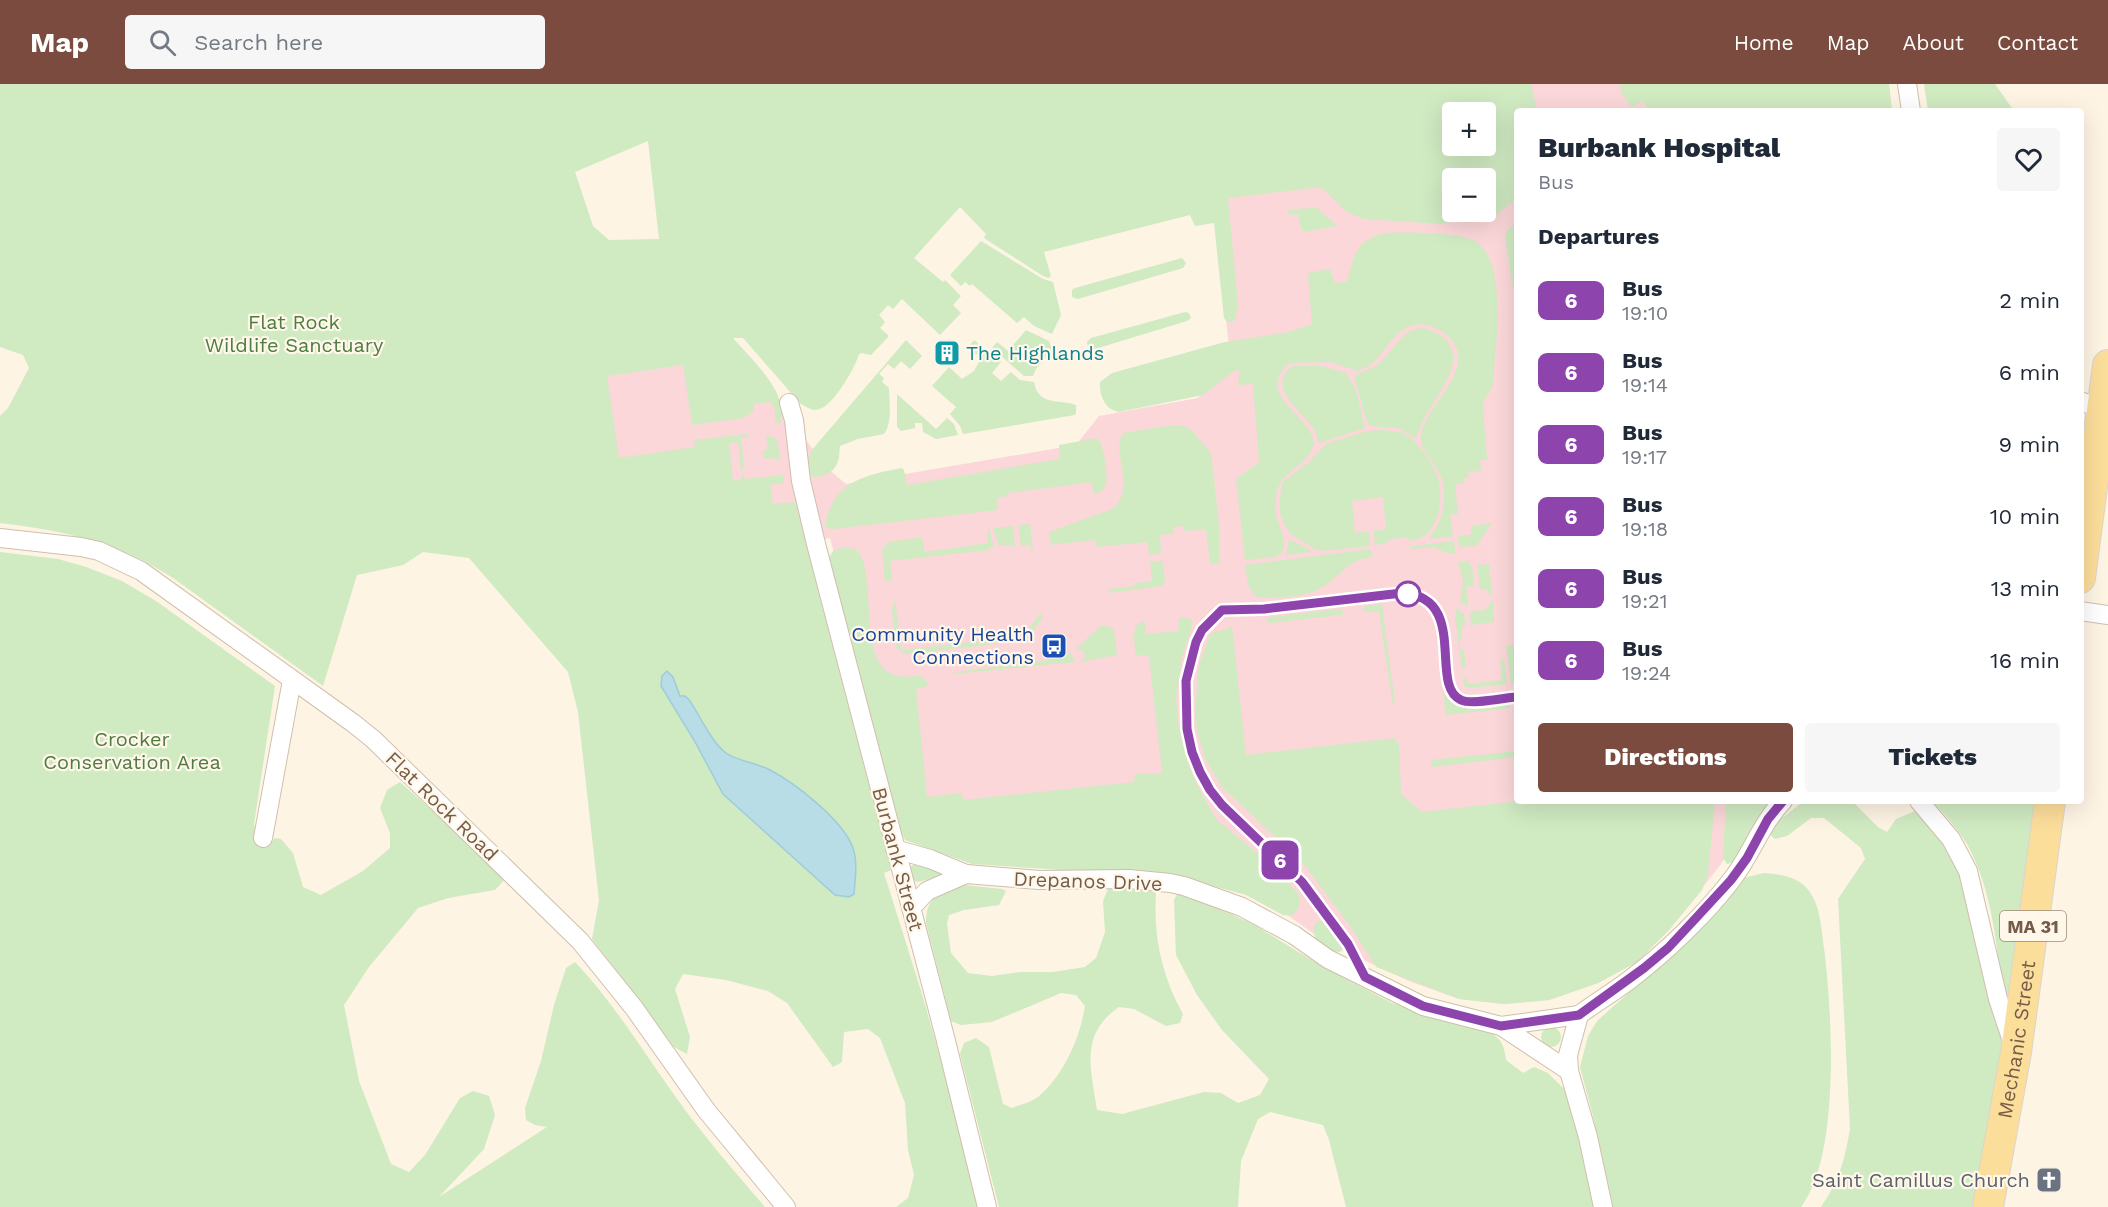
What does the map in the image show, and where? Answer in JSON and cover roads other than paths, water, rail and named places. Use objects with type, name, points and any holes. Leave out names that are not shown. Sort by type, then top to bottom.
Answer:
[{"type":"main road","points":[[2084,515],[2091,405],[2108,365]]},
{"type":"main road","name":"Mechanic Street","points":[[1988,1207],[2016,1052],[2050,804]]},
{"type":"street","points":[[1907,84],[1911,108]]},
{"type":"street","name":"Burbank Street","points":[[789,403],[794,420],[801,482],[833,616],[911,908],[987,1207]]},
{"type":"street","name":"Flat Rock Road","points":[[0,538],[81,547],[120,560],[141,571],[373,739],[580,941],[634,1008],[706,1110],[786,1207]]},
{"type":"street","points":[[2084,612],[2108,615]]},
{"type":"street","points":[[263,838],[292,680]]},
{"type":"street","points":[[1603,1207],[1588,1137],[1569,1071],[1568,1055],[1579,1015],[1668,948],[1711,903],[1743,864],[1768,819],[1780,804]]},
{"type":"street","points":[[1922,804],[1962,855],[1973,884],[1998,999],[2016,1052]]},
{"type":"street","name":"Drepanos Drive","points":[[895,849],[930,859],[966,874],[1039,880],[1129,879],[1184,886],[1242,907],[1294,935],[1334,962],[1423,1006],[1501,1026],[1569,1071]]},
{"type":"street","name":"Drepanos Drive","points":[[911,908],[927,891],[966,874]]},
{"type":"street","name":"Drepanos Drive","points":[[1501,1026],[1579,1015]]},
{"type":"water","points":[[667,671],[673,677],[680,696],[685,696],[690,701],[721,749],[731,756],[780,776],[805,793],[829,814],[848,837],[855,854],[854,894],[849,897],[835,895],[723,794],[661,686],[662,676]]},
{"type":"place","name":"The Highlands","points":[[947,353]]},
{"type":"place","name":"Community Health Connections","points":[[1054,646]]},
{"type":"place","name":"Saint Camillus Church","points":[[2049,1180]]},
{"type":"park label","name":"Flat Rock Wildlife Sanctuary","points":[[294,334]]},
{"type":"park label","name":"Crocker Conservation Area","points":[[132,750]]}]
